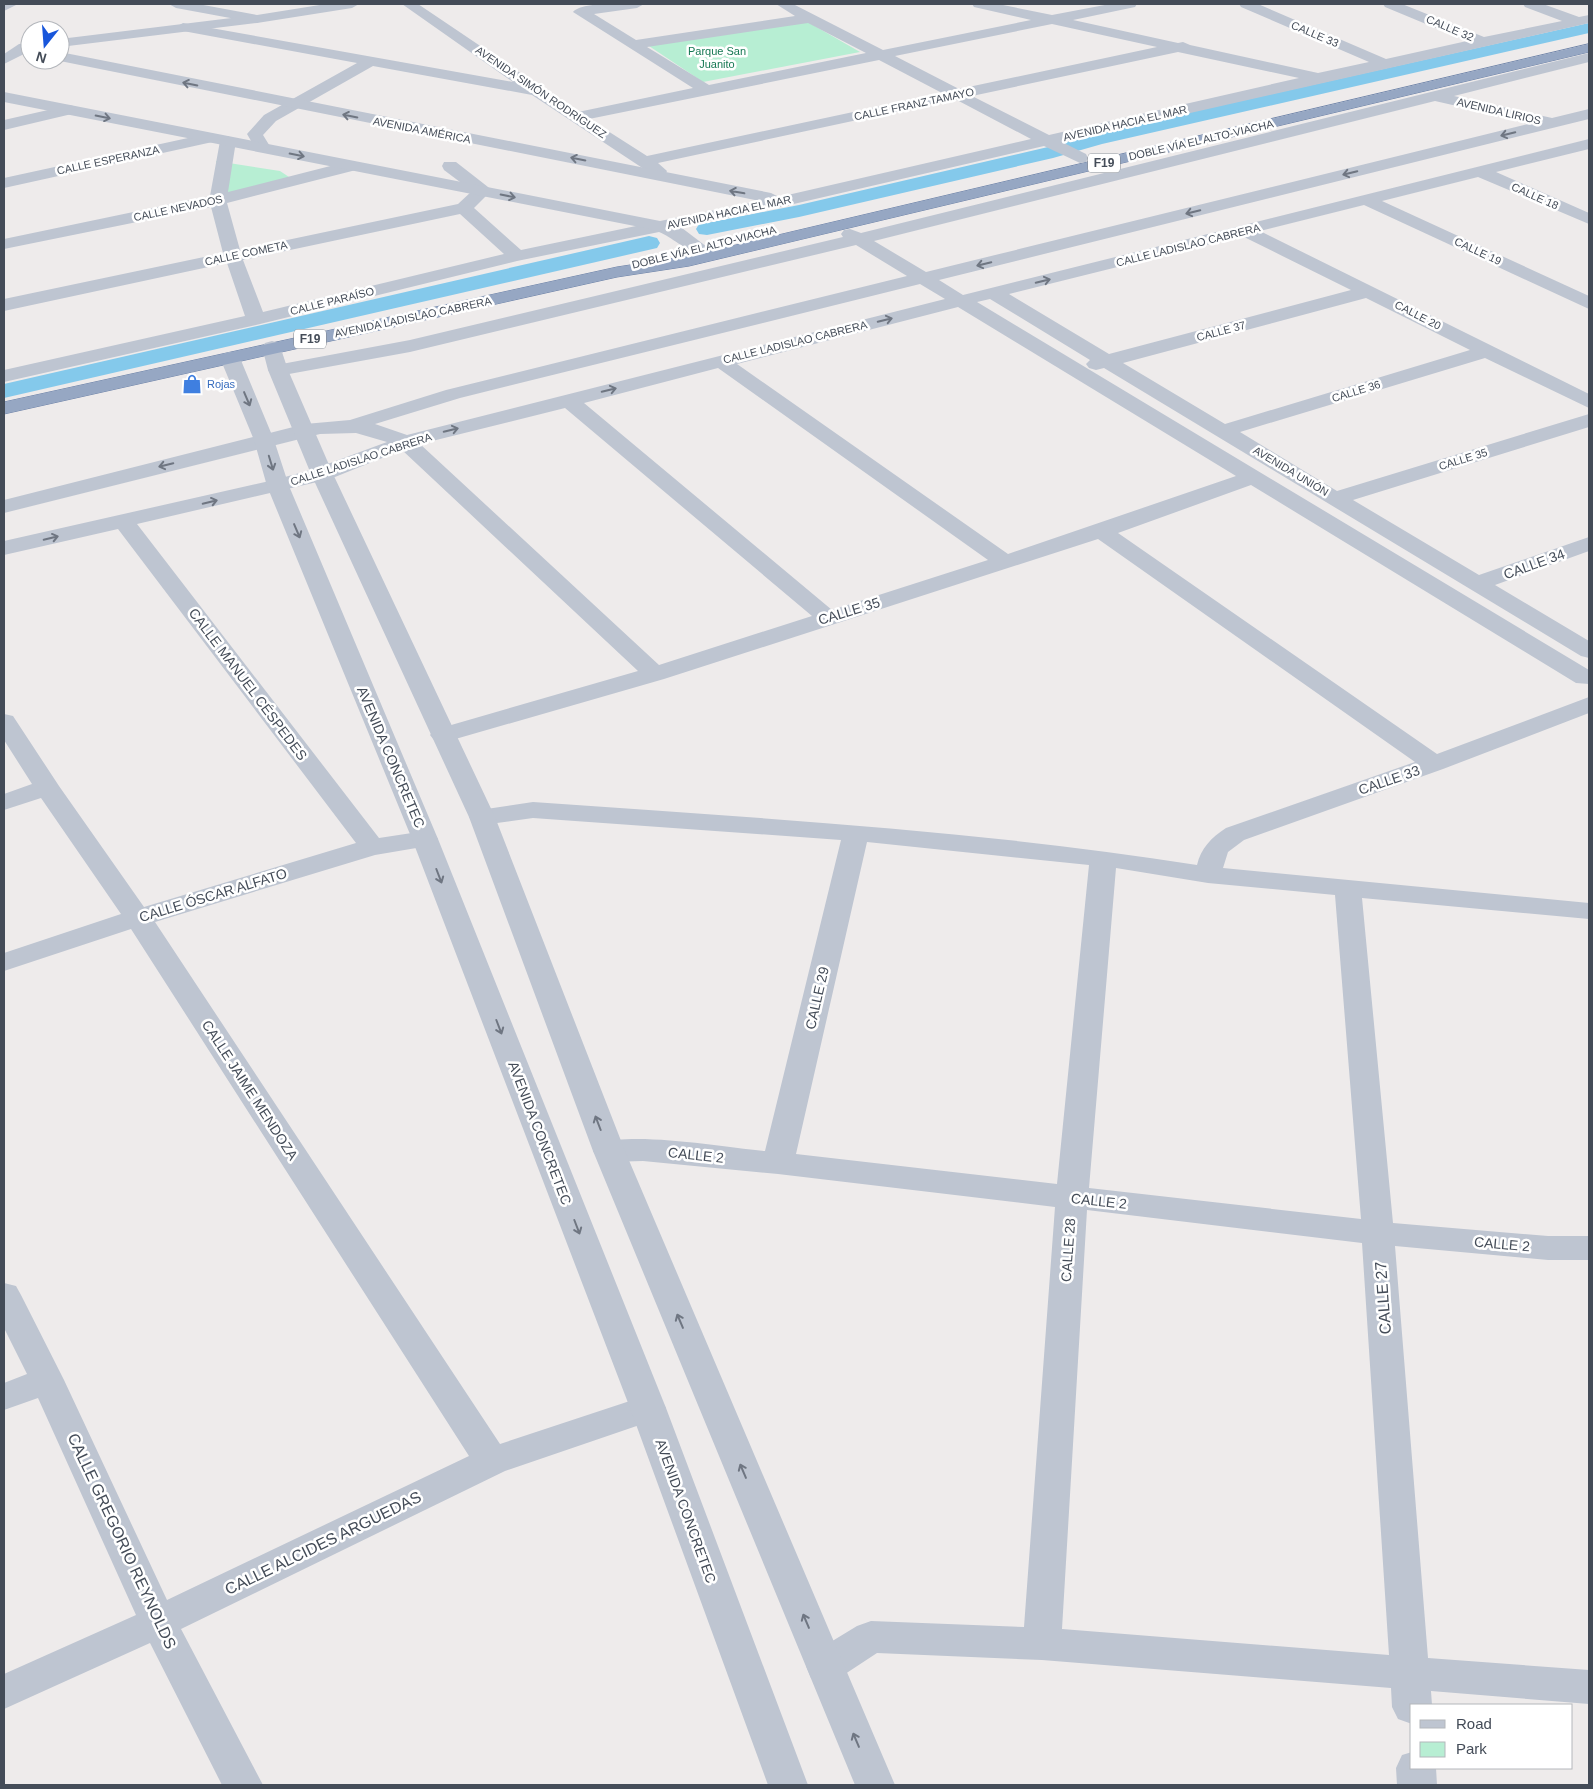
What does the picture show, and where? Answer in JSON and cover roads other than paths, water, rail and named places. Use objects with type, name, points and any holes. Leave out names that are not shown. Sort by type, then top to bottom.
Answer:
[{"type":"highway","name":"DOBLE VÍA EL ALTO-VIACHA","points":[[617,272],[641,261],[680,236],[1076,156],[1589,39]]},
{"type":"highway","name":"DOBLE VÍA EL ALTO-VIACHA","points":[[617,272],[660,267],[838,226],[1589,48]]},
{"type":"highway","name":"AVENIDA LADISLAO CABRERA","points":[[4,408],[272,347],[617,272]]},
{"type":"street","points":[[4,6],[11,4]]},
{"type":"street","points":[[176,4],[257,19]]},
{"type":"street","points":[[70,42],[257,19],[352,4]]},
{"type":"street","name":"AVENIDA SIMÓN RODRIGUEZ","points":[[409,4],[673,181]]},
{"type":"street","points":[[574,8],[637,4]]},
{"type":"street","points":[[783,4],[1076,156]]},
{"type":"street","points":[[978,4],[1183,46],[1318,78]]},
{"type":"street","points":[[575,117],[705,89],[1054,20],[1107,6],[1130,4]]},
{"type":"street","name":"CALLE 33","points":[[1246,4],[1384,63]]},
{"type":"street","name":"CALLE 32","points":[[1390,4],[1482,42]]},
{"type":"street","points":[[1530,4],[1584,21]]},
{"type":"street","points":[[1107,6],[1136,18]]},
{"type":"street","points":[[574,8],[705,89]]},
{"type":"street","points":[[632,45],[810,18]]},
{"type":"street","name":"AVENIDA HACIA EL MAR","points":[[680,236],[785,201],[1052,144],[1318,78],[1584,21]]},
{"type":"street","points":[[1153,26],[1176,38],[1183,46]]},
{"type":"street","points":[[183,27],[538,91]]},
{"type":"street","points":[[4,43],[20,46]]},
{"type":"street","name":"CALLE FRANZ TAMAYO","points":[[645,161],[1183,46]]},
{"type":"street","points":[[4,60],[20,52]]},
{"type":"street","points":[[278,370],[410,346],[859,239],[1589,58]]},
{"type":"street","name":"AVENIDA AMÉRICA","points":[[70,59],[294,105],[595,163],[673,181],[785,201]]},
{"type":"street","points":[[263,148],[255,134],[270,118],[371,62]]},
{"type":"street","name":"AVENIDA LIRIOS","points":[[1409,91],[1552,123],[1589,141]]},
{"type":"street","points":[[4,97],[482,191],[680,236]]},
{"type":"street","points":[[4,125],[70,110]]},
{"type":"street","points":[[355,425],[384,414],[453,394],[1589,114]]},
{"type":"street","points":[[220,140],[218,200],[233,256],[256,320]]},
{"type":"street","name":"CALLE ESPERANZA","points":[[4,183],[220,140]]},
{"type":"street","name":"CALLE LADISLAO CABRERA","points":[[4,548],[278,486],[322,474],[405,442],[960,300],[1481,172],[1589,141]]},
{"type":"street","name":"CALLE NEVADOS","points":[[4,244],[218,200],[350,166]]},
{"type":"street","points":[[450,166],[482,191]]},
{"type":"street","name":"CALLE 18","points":[[1481,172],[1589,220]]},
{"type":"street","points":[[482,191],[464,208],[517,256]]},
{"type":"street","name":"CALLE 19","points":[[1366,200],[1589,303]]},
{"type":"street","name":"CALLE COMETA","points":[[4,305],[464,208]]},
{"type":"street","points":[[838,226],[1588,684]]},
{"type":"street","name":"CALLE 20","points":[[1246,231],[1370,291],[1589,402]]},
{"type":"street","name":"CALLE PARAÍSO","points":[[4,376],[256,320],[517,256],[680,236]]},
{"type":"street","name":"CALLE 37","points":[[1073,369],[1370,291]]},
{"type":"street","name":"AVENIDA UNIÓN","points":[[993,293],[1589,651]]},
{"type":"street","points":[[272,347],[278,370],[306,430],[322,474],[482,817],[609,1151],[875,1785]]},
{"type":"street","name":"CALLE 36","points":[[1223,431],[1488,351]]},
{"type":"street","name":"AVENIDA CONCRETEC","points":[[230,358],[264,440],[278,486],[425,839],[648,1408],[788,1785]]},
{"type":"street","points":[[720,362],[1005,562]]},
{"type":"street","points":[[1565,389],[1589,382]]},
{"type":"street","points":[[568,400],[827,617]]},
{"type":"street","name":"CALLE 35","points":[[1336,498],[1589,420]]},
{"type":"street","points":[[4,506],[330,425],[355,425],[375,429],[405,442],[655,674]]},
{"type":"street","name":"CALLE 35","points":[[443,735],[655,674],[827,617],[1101,531],[1252,478]]},
{"type":"street","name":"CALLE MANUEL CÉSPEDES","points":[[123,521],[372,847]]},
{"type":"street","points":[[1101,531],[1434,764]]},
{"type":"street","name":"CALLE 34","points":[[1478,583],[1589,544]]},
{"type":"street","name":"CALLE 33","points":[[1208,875],[1212,854],[1219,844],[1235,834],[1434,764],[1589,704]]},
{"type":"street","name":"CALLE JAIME MENDOZA","points":[[4,721],[47,788],[138,918],[492,1461]]},
{"type":"street","points":[[4,802],[47,788]]},
{"type":"street","points":[[482,817],[533,810],[856,833],[1103,858],[1208,875],[1348,890],[1589,911]]},
{"type":"street","name":"CALLE 29","points":[[778,1163],[856,833]]},
{"type":"street","name":"CALLE ÓSCAR ALFATO","points":[[4,962],[138,918],[372,847],[425,839]]},
{"type":"street","name":"CALLE 28","points":[[1042,1644],[1072,1198],[1103,858]]},
{"type":"street","name":"CALLE 27","points":[[1348,890],[1378,1233],[1411,1690]]},
{"type":"street","name":"CALLE 2","points":[[609,1151],[643,1150],[778,1163],[1378,1233],[1548,1248],[1589,1248]]},
{"type":"street","name":"CALLE GREGORIO REYNOLDS","points":[[4,1295],[47,1380],[158,1622],[243,1785]]},
{"type":"street","points":[[4,1398],[47,1380]]},
{"type":"street","name":"CALLE ALCIDES ARGUEDAS","points":[[4,1692],[158,1622],[492,1461],[648,1408]]},
{"type":"street","points":[[825,1666],[871,1637],[1042,1644],[1411,1690],[1589,1687]]},
{"type":"street","points":[[1416,1769],[1417,1785]]},
{"type":"waterway","points":[[707,229],[799,211],[1053,152],[1097,139],[1589,28]]},
{"type":"waterway","points":[[4,391],[649,243]]},
{"type":"place","name":"Rojas","points":[[192,384]]},
{"type":"park label","name":"Parque San Juanito","points":[[717,57]]}]
